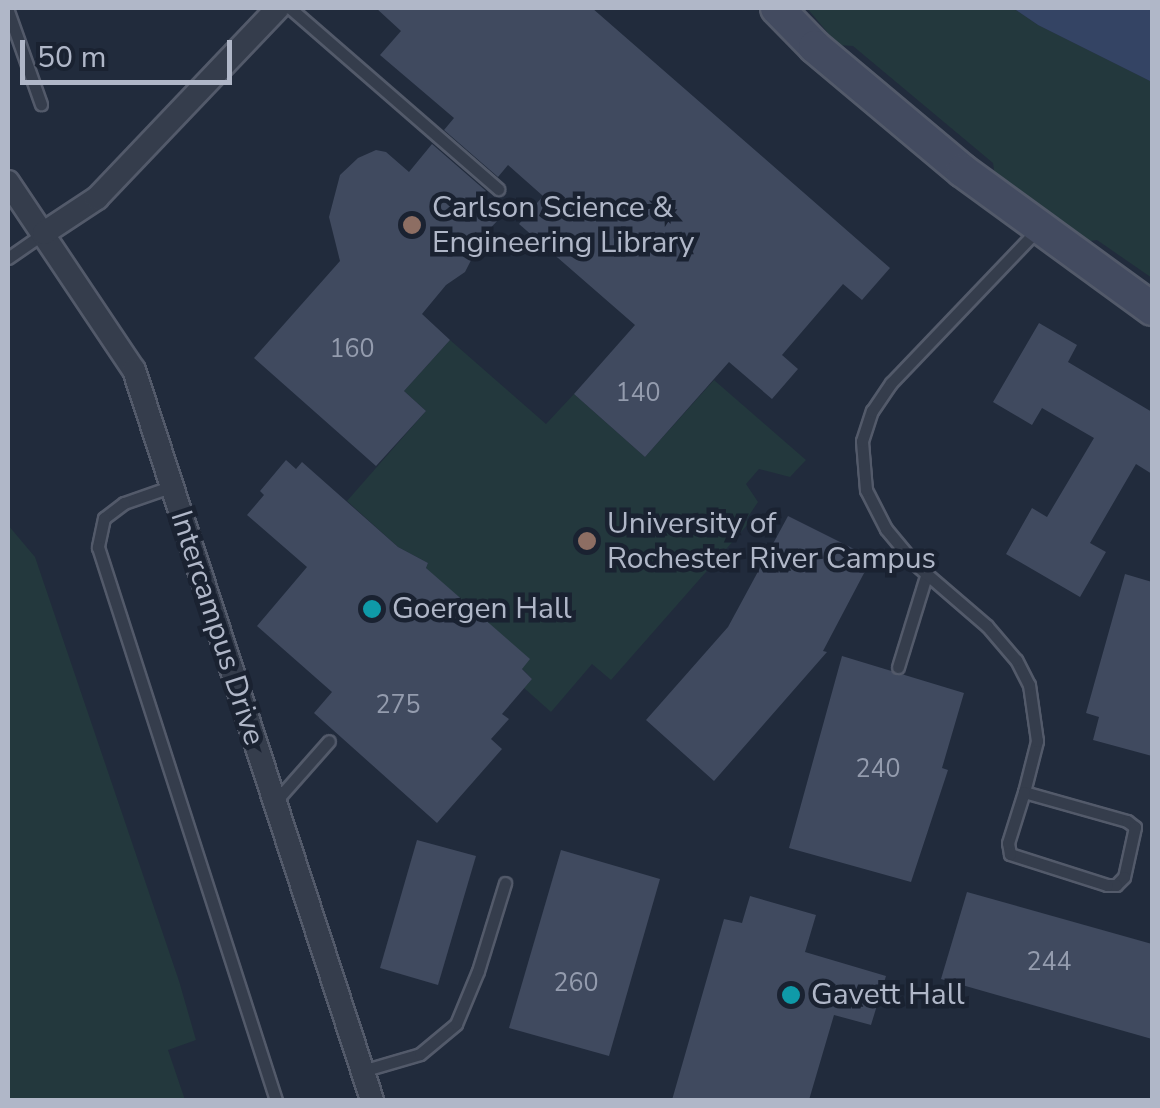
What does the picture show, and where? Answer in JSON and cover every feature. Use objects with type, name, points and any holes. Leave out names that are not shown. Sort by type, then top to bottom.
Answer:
[{"type":"street","points":[[44,233],[97,198],[278,8]]},
{"type":"street","points":[[777,8],[814,46],[906,126],[1038,229],[1152,309]]},
{"type":"street","name":"Intercampus Drive","points":[[8,182],[134,370],[372,1100]]},
{"type":"lane","points":[[290,8],[498,189]]},
{"type":"lane","points":[[8,11],[42,104]]},
{"type":"lane","points":[[1024,792],[1127,821],[1135,827],[1124,877],[1116,885],[1107,885],[1010,854],[1008,843],[1037,740],[1029,685],[1016,660],[987,626],[926,574],[874,507],[866,490],[862,442],[872,411],[891,383],[1038,229]]},
{"type":"lane","points":[[8,258],[44,233]]},
{"type":"lane","points":[[170,487],[124,503],[104,518],[98,547],[276,1100]]},
{"type":"lane","points":[[898,667],[926,574]]},
{"type":"lane","points":[[276,802],[328,742]]},
{"type":"lane","points":[[362,1071],[420,1054],[456,1024],[478,971],[504,883]]},
{"type":"green space","points":[[807,8],[1013,8],[1038,25],[1152,82],[1152,278],[1097,240],[1083,242],[995,177],[993,163],[853,46],[838,45]]},
{"type":"green space","points":[[450,340],[546,424],[574,394],[645,457],[714,380],[806,460],[790,477],[759,469],[746,484],[758,502],[746,520],[749,523],[611,680],[592,664],[551,712],[524,688],[532,679],[426,568],[428,563],[398,547],[347,501],[426,411],[404,391]]},
{"type":"green space","points":[[8,525],[35,557],[179,981],[196,1040],[168,1050],[185,1100],[8,1100]]},
{"type":"water","points":[[1013,8],[1152,8],[1152,82],[1038,25]]},
{"type":"building","points":[[376,8],[592,8],[890,268],[862,300],[843,284],[782,355],[798,369],[772,399],[729,362],[645,457],[574,394],[635,325],[519,224],[543,196],[508,165],[498,177],[444,130],[454,118],[380,55],[401,31]]},
{"type":"building","points":[[432,144],[486,191],[479,200],[499,219],[484,235],[465,272],[446,285],[422,314],[450,340],[404,391],[426,411],[376,466],[254,358],[340,261],[329,217],[340,175],[358,158],[376,150],[386,152],[409,172]]},
{"type":"building","points":[[1039,323],[1077,345],[1068,362],[1152,412],[1152,474],[1136,464],[1090,543],[1106,552],[1080,597],[1006,554],[1032,508],[1047,517],[1094,438],[1042,408],[1032,425],[993,402]]},
{"type":"building","name":"Goergen Hall","points":[[286,460],[296,469],[302,462],[398,547],[428,563],[426,568],[530,659],[522,669],[532,679],[502,714],[509,719],[491,739],[502,749],[437,823],[314,713],[332,692],[257,626],[307,567],[247,515],[264,495],[260,491]]},
{"type":"building","points":[[788,516],[872,558],[823,651],[827,652],[714,781],[646,720],[728,627]]},
{"type":"building","points":[[1125,574],[1152,582],[1152,756],[1093,740],[1099,717],[1086,713]]},
{"type":"building","points":[[842,656],[964,693],[942,768],[948,770],[911,882],[789,848]]},
{"type":"building","points":[[417,840],[476,856],[438,985],[380,968]]},
{"type":"building","points":[[561,850],[660,879],[609,1056],[509,1028]]},
{"type":"building","points":[[967,892],[1152,944],[1152,1039],[941,979]]},
{"type":"building","name":"Gavett Hall","points":[[750,896],[816,915],[805,952],[886,976],[871,1025],[834,1015],[809,1100],[672,1100],[724,919],[742,923]]},
{"type":"place","name":"Carlson Science & Engineering Library","points":[[412,225]]},
{"type":"place","name":"University of Rochester River Campus","points":[[587,541]]},
{"type":"place","name":"Goergen Hall","points":[[372,609]]},
{"type":"place","name":"Gavett Hall","points":[[791,995]]}]
